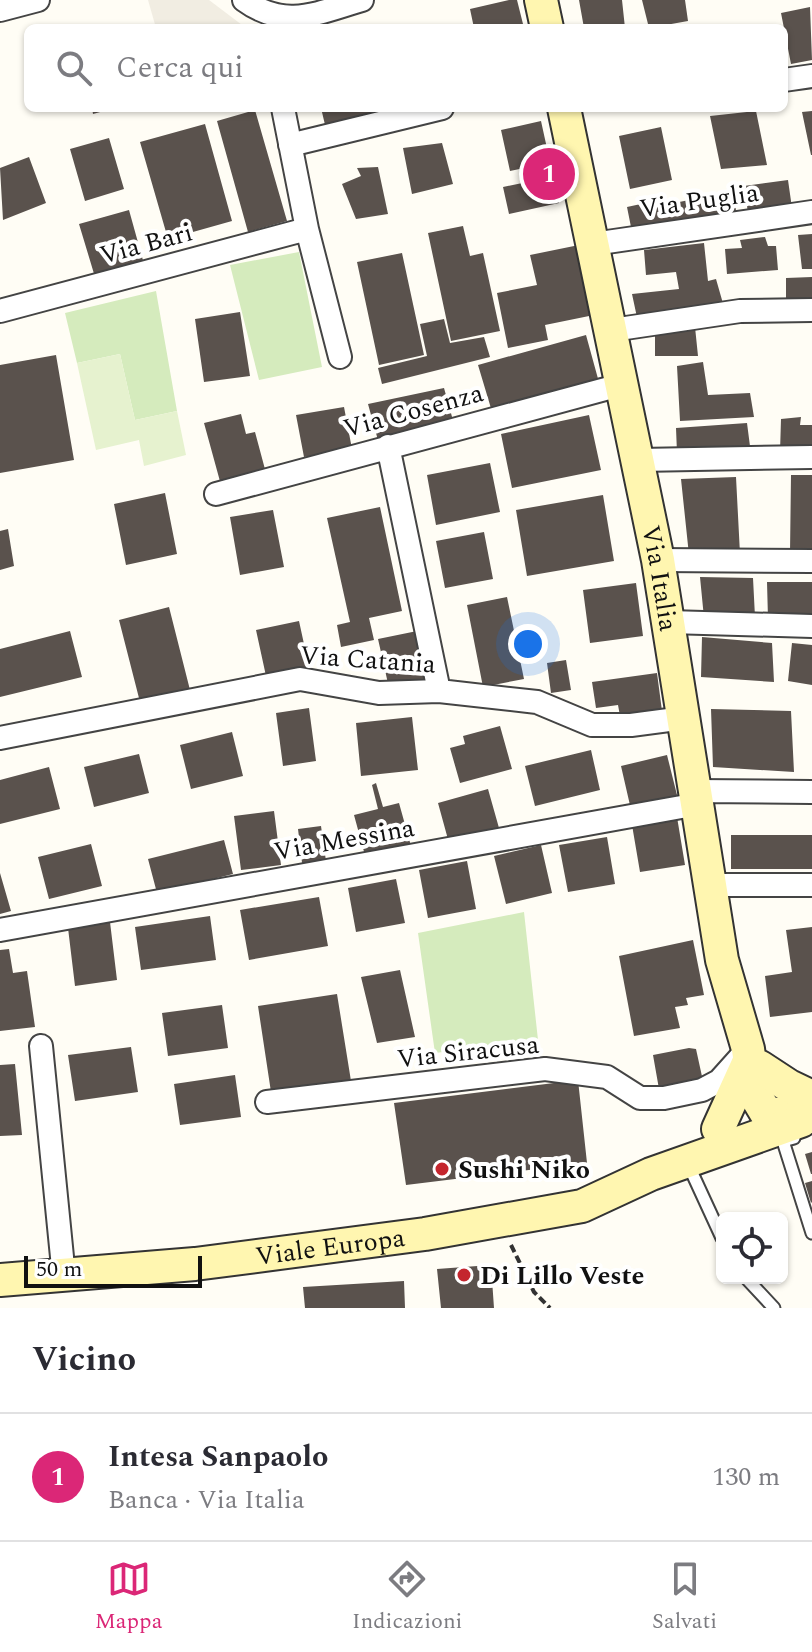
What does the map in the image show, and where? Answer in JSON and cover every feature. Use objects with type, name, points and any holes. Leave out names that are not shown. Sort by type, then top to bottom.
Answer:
[{"type":"main road","points":[[541,0],[546,24]]},
{"type":"main road","name":"Via Italia","points":[[572,112],[593,244],[624,384],[669,622],[722,960],[752,1060],[759,1125]]},
{"type":"main road","points":[[718,1129],[752,1060],[789,1086],[812,1097]]},
{"type":"main road","points":[[759,1125],[812,1103]]},
{"type":"main road","name":"Viale Europa","points":[[687,1154],[718,1129],[812,1117]]},
{"type":"main road","name":"Viale Europa","points":[[0,1280],[64,1277],[210,1262],[499,1221],[582,1206],[687,1154],[759,1125]]},
{"type":"street","points":[[0,10],[38,0]]},
{"type":"street","points":[[244,0],[265,21],[288,19],[362,0]]},
{"type":"street","points":[[788,79],[812,76]]},
{"type":"street","points":[[284,112],[307,229],[340,357]]},
{"type":"street","points":[[290,145],[426,112]]},
{"type":"street","name":"Via Puglia","points":[[593,244],[812,212]]},
{"type":"street","name":"Via Bari","points":[[0,311],[307,229]]},
{"type":"street","points":[[612,330],[740,311],[812,310]]},
{"type":"street","name":"Via Cosenza","points":[[216,494],[624,384]]},
{"type":"street","points":[[388,446],[439,691]]},
{"type":"street","points":[[639,460],[812,457]]},
{"type":"street","points":[[658,560],[812,561]]},
{"type":"street","points":[[669,622],[812,626]]},
{"type":"street","name":"Via Catania","points":[[0,738],[300,679],[379,693],[439,691],[537,702],[592,725],[631,725],[684,718]]},
{"type":"street","name":"Via Messina","points":[[0,930],[696,798],[812,792]]},
{"type":"street","points":[[710,885],[812,885]]},
{"type":"street","points":[[41,1046],[64,1277]]},
{"type":"street","name":"Via Siracusa","points":[[267,1102],[545,1069],[607,1077],[640,1098],[664,1098],[702,1090],[752,1060]]},
{"type":"lane","points":[[812,1132],[783,1141],[812,1233]]},
{"type":"lane","points":[[687,1154],[716,1224]]},
{"type":"lane","points":[[752,1284],[774,1308]]},
{"type":"path","points":[[499,1221],[534,1292],[550,1308]]},
{"type":"green space","points":[[299,252],[322,367],[259,380],[230,265]]},
{"type":"green space","points":[[156,291],[177,411],[135,420],[120,354],[77,363],[65,313]]},
{"type":"green space","points":[[120,354],[135,420],[177,411],[186,455],[144,466],[139,440],[96,450],[77,363]]},
{"type":"green space","points":[[524,912],[538,1040],[435,1053],[418,933]]},
{"type":"shaded area","points":[[148,0],[209,0],[241,24],[155,24]]},
{"type":"building","points":[[517,0],[523,24],[473,24],[470,9]]},
{"type":"building","points":[[579,0],[622,0],[625,24],[583,24]]},
{"type":"building","points":[[642,0],[685,0],[688,21],[648,24]]},
{"type":"building","points":[[810,7],[812,60],[791,64],[788,24],[783,24],[781,13]]},
{"type":"building","points":[[812,111],[812,155],[811,155],[802,112]]},
{"type":"building","points":[[256,112],[287,221],[248,232],[217,121]]},
{"type":"building","points":[[322,112],[370,112],[372,118],[326,129]]},
{"type":"building","points":[[756,112],[767,165],[721,169],[710,116]]},
{"type":"building","points":[[541,121],[559,203],[509,214],[503,187],[532,181],[529,167],[510,171],[501,130]]},
{"type":"building","points":[[205,124],[232,221],[168,239],[140,142]]},
{"type":"building","points":[[661,127],[672,180],[630,189],[619,136]]},
{"type":"building","points":[[109,138],[124,189],[85,201],[70,149]]},
{"type":"building","points":[[442,143],[453,184],[412,194],[403,148]]},
{"type":"building","points":[[29,157],[46,203],[3,220],[0,168]]},
{"type":"building","points":[[378,167],[388,214],[356,219],[342,184],[361,176],[357,168]]},
{"type":"building","points":[[788,180],[792,208],[748,213],[744,186]]},
{"type":"building","points":[[732,191],[737,215],[633,237],[627,207],[664,199],[665,205]]},
{"type":"building","points":[[129,210],[144,264],[95,277],[79,224]]},
{"type":"building","points":[[463,226],[470,256],[483,253],[500,331],[451,341],[428,233]]},
{"type":"building","points":[[812,234],[812,269],[802,269],[798,235]]},
{"type":"building","points":[[765,237],[768,246],[776,246],[778,270],[727,274],[725,249],[742,248],[740,240]]},
{"type":"building","points":[[704,243],[708,281],[716,279],[724,307],[638,322],[632,294],[679,289],[676,272],[646,275],[644,250]]},
{"type":"building","points":[[579,245],[594,315],[545,325],[548,340],[508,348],[497,293],[537,285],[530,255]]},
{"type":"building","points":[[402,253],[424,355],[379,365],[357,262]]},
{"type":"building","points":[[812,277],[812,304],[786,305],[786,278]]},
{"type":"building","points":[[240,312],[250,376],[204,382],[195,319]]},
{"type":"building","points":[[444,319],[450,343],[484,337],[490,357],[382,384],[378,368],[427,356],[420,324]]},
{"type":"building","points":[[695,327],[698,356],[655,356],[655,329]]},
{"type":"building","points":[[586,335],[600,386],[493,415],[478,365]]},
{"type":"building","points":[[56,355],[74,460],[0,473],[0,365]]},
{"type":"building","points":[[703,362],[708,395],[750,393],[754,417],[680,421],[677,366]]},
{"type":"building","points":[[444,388],[454,424],[379,444],[368,404]]},
{"type":"building","points":[[344,407],[352,449],[304,457],[296,415]]},
{"type":"building","points":[[241,414],[246,434],[255,432],[266,473],[221,485],[204,423]]},
{"type":"building","points":[[589,415],[601,470],[512,488],[501,434]]},
{"type":"building","points":[[801,417],[800,425],[812,425],[812,451],[780,452],[781,419]]},
{"type":"building","points":[[747,423],[751,454],[677,453],[676,428]]},
{"type":"building","points":[[490,463],[500,512],[436,525],[427,475]]},
{"type":"building","points":[[791,475],[812,475],[812,553],[790,553]]},
{"type":"building","points":[[736,477],[740,554],[689,555],[681,479]]},
{"type":"building","points":[[165,493],[177,554],[126,565],[114,504]]},
{"type":"building","points":[[603,495],[614,561],[527,576],[516,510]]},
{"type":"building","points":[[380,507],[402,611],[369,618],[374,640],[341,647],[337,625],[350,622],[327,518]]},
{"type":"building","points":[[273,510],[284,567],[240,575],[230,517]]},
{"type":"building","points":[[8,529],[14,566],[0,570],[0,531]]},
{"type":"building","points":[[484,532],[493,579],[445,588],[436,541]]},
{"type":"building","points":[[700,577],[753,578],[755,617],[704,618]]},
{"type":"building","points":[[767,582],[812,582],[812,621],[768,619]]},
{"type":"building","points":[[636,583],[643,636],[590,643],[583,590]]},
{"type":"building","points":[[507,597],[524,679],[483,687],[467,605]]},
{"type":"building","points":[[169,607],[190,690],[140,702],[119,620]]},
{"type":"building","points":[[299,621],[309,667],[266,676],[256,630]]},
{"type":"building","points":[[422,630],[432,679],[389,688],[378,639]]},
{"type":"building","points":[[70,631],[82,677],[0,697],[0,649]]},
{"type":"building","points":[[702,637],[772,643],[774,682],[701,677]]},
{"type":"building","points":[[792,643],[812,645],[812,685],[788,681]]},
{"type":"building","points":[[566,660],[571,690],[551,693],[547,663]]},
{"type":"building","points":[[657,673],[662,711],[620,716],[618,705],[596,708],[592,682]]},
{"type":"building","points":[[309,708],[316,761],[283,766],[276,713]]},
{"type":"building","points":[[711,709],[791,711],[794,772],[713,767]]},
{"type":"building","points":[[412,717],[418,770],[361,776],[356,723]]},
{"type":"building","points":[[500,726],[512,769],[460,783],[450,748],[465,744],[463,736]]},
{"type":"building","points":[[232,732],[243,776],[191,789],[180,745]]},
{"type":"building","points":[[591,750],[600,790],[535,806],[525,766]]},
{"type":"building","points":[[139,754],[149,793],[94,807],[84,767]]},
{"type":"building","points":[[667,755],[679,803],[632,814],[621,766]]},
{"type":"building","points":[[49,767],[60,809],[0,824],[0,780]]},
{"type":"building","points":[[376,783],[383,807],[399,803],[411,846],[366,859],[354,815],[378,809],[372,785]]},
{"type":"building","points":[[488,789],[499,828],[449,843],[438,803]]},
{"type":"building","points":[[274,811],[281,865],[241,870],[234,816]]},
{"type":"building","points":[[677,817],[685,865],[640,872],[632,825]]},
{"type":"building","points":[[321,826],[327,868],[303,871],[298,829]]},
{"type":"building","points":[[731,835],[812,835],[812,869],[731,869]]},
{"type":"building","points":[[607,837],[615,884],[568,892],[559,845]]},
{"type":"building","points":[[224,840],[233,874],[157,893],[148,859]]},
{"type":"building","points":[[91,844],[102,886],[49,899],[38,857]]},
{"type":"building","points":[[541,845],[552,893],[506,904],[494,856]]},
{"type":"building","points":[[467,861],[476,909],[428,918],[419,870]]},
{"type":"building","points":[[0,873],[11,911],[0,914]]},
{"type":"building","points":[[396,879],[405,923],[356,932],[348,888]]},
{"type":"building","points":[[319,897],[328,946],[249,960],[240,910]]},
{"type":"building","points":[[210,916],[216,960],[141,970],[135,927]]},
{"type":"building","points":[[110,922],[117,980],[75,986],[68,928]]},
{"type":"building","points":[[812,927],[812,1012],[770,1017],[765,976],[792,972],[786,930]]},
{"type":"building","points":[[693,940],[704,995],[686,998],[688,1005],[675,1007],[680,1028],[634,1036],[619,956]]},
{"type":"building","points":[[9,949],[13,973],[27,971],[35,1027],[0,1031],[0,950]]},
{"type":"building","points":[[400,970],[415,1037],[377,1043],[361,977]]},
{"type":"building","points":[[337,994],[351,1081],[271,1092],[258,1006]]},
{"type":"building","points":[[222,1005],[228,1048],[168,1056],[162,1013]]},
{"type":"building","points":[[131,1047],[138,1092],[75,1101],[68,1055]]},
{"type":"building","points":[[696,1049],[703,1081],[659,1089],[653,1055]]},
{"type":"building","points":[[15,1064],[22,1135],[0,1136],[0,1065]]},
{"type":"building","points":[[235,1075],[241,1117],[180,1125],[174,1084]]},
{"type":"building","points":[[578,1080],[587,1163],[406,1185],[394,1103]]},
{"type":"building","points":[[812,1152],[812,1174],[811,1174],[805,1154]]},
{"type":"building","points":[[812,1181],[812,1202],[811,1203],[805,1183]]},
{"type":"building","points":[[491,1265],[494,1308],[441,1308],[437,1269]]},
{"type":"building","points":[[404,1281],[405,1308],[305,1308],[303,1287]]},
{"type":"place","name":"Intesa Sanpaolo","points":[[549,174]]},
{"type":"place","name":"Sushi Niko","points":[[442,1169]]},
{"type":"place","name":"Di Lillo Veste","points":[[464,1275]]}]
